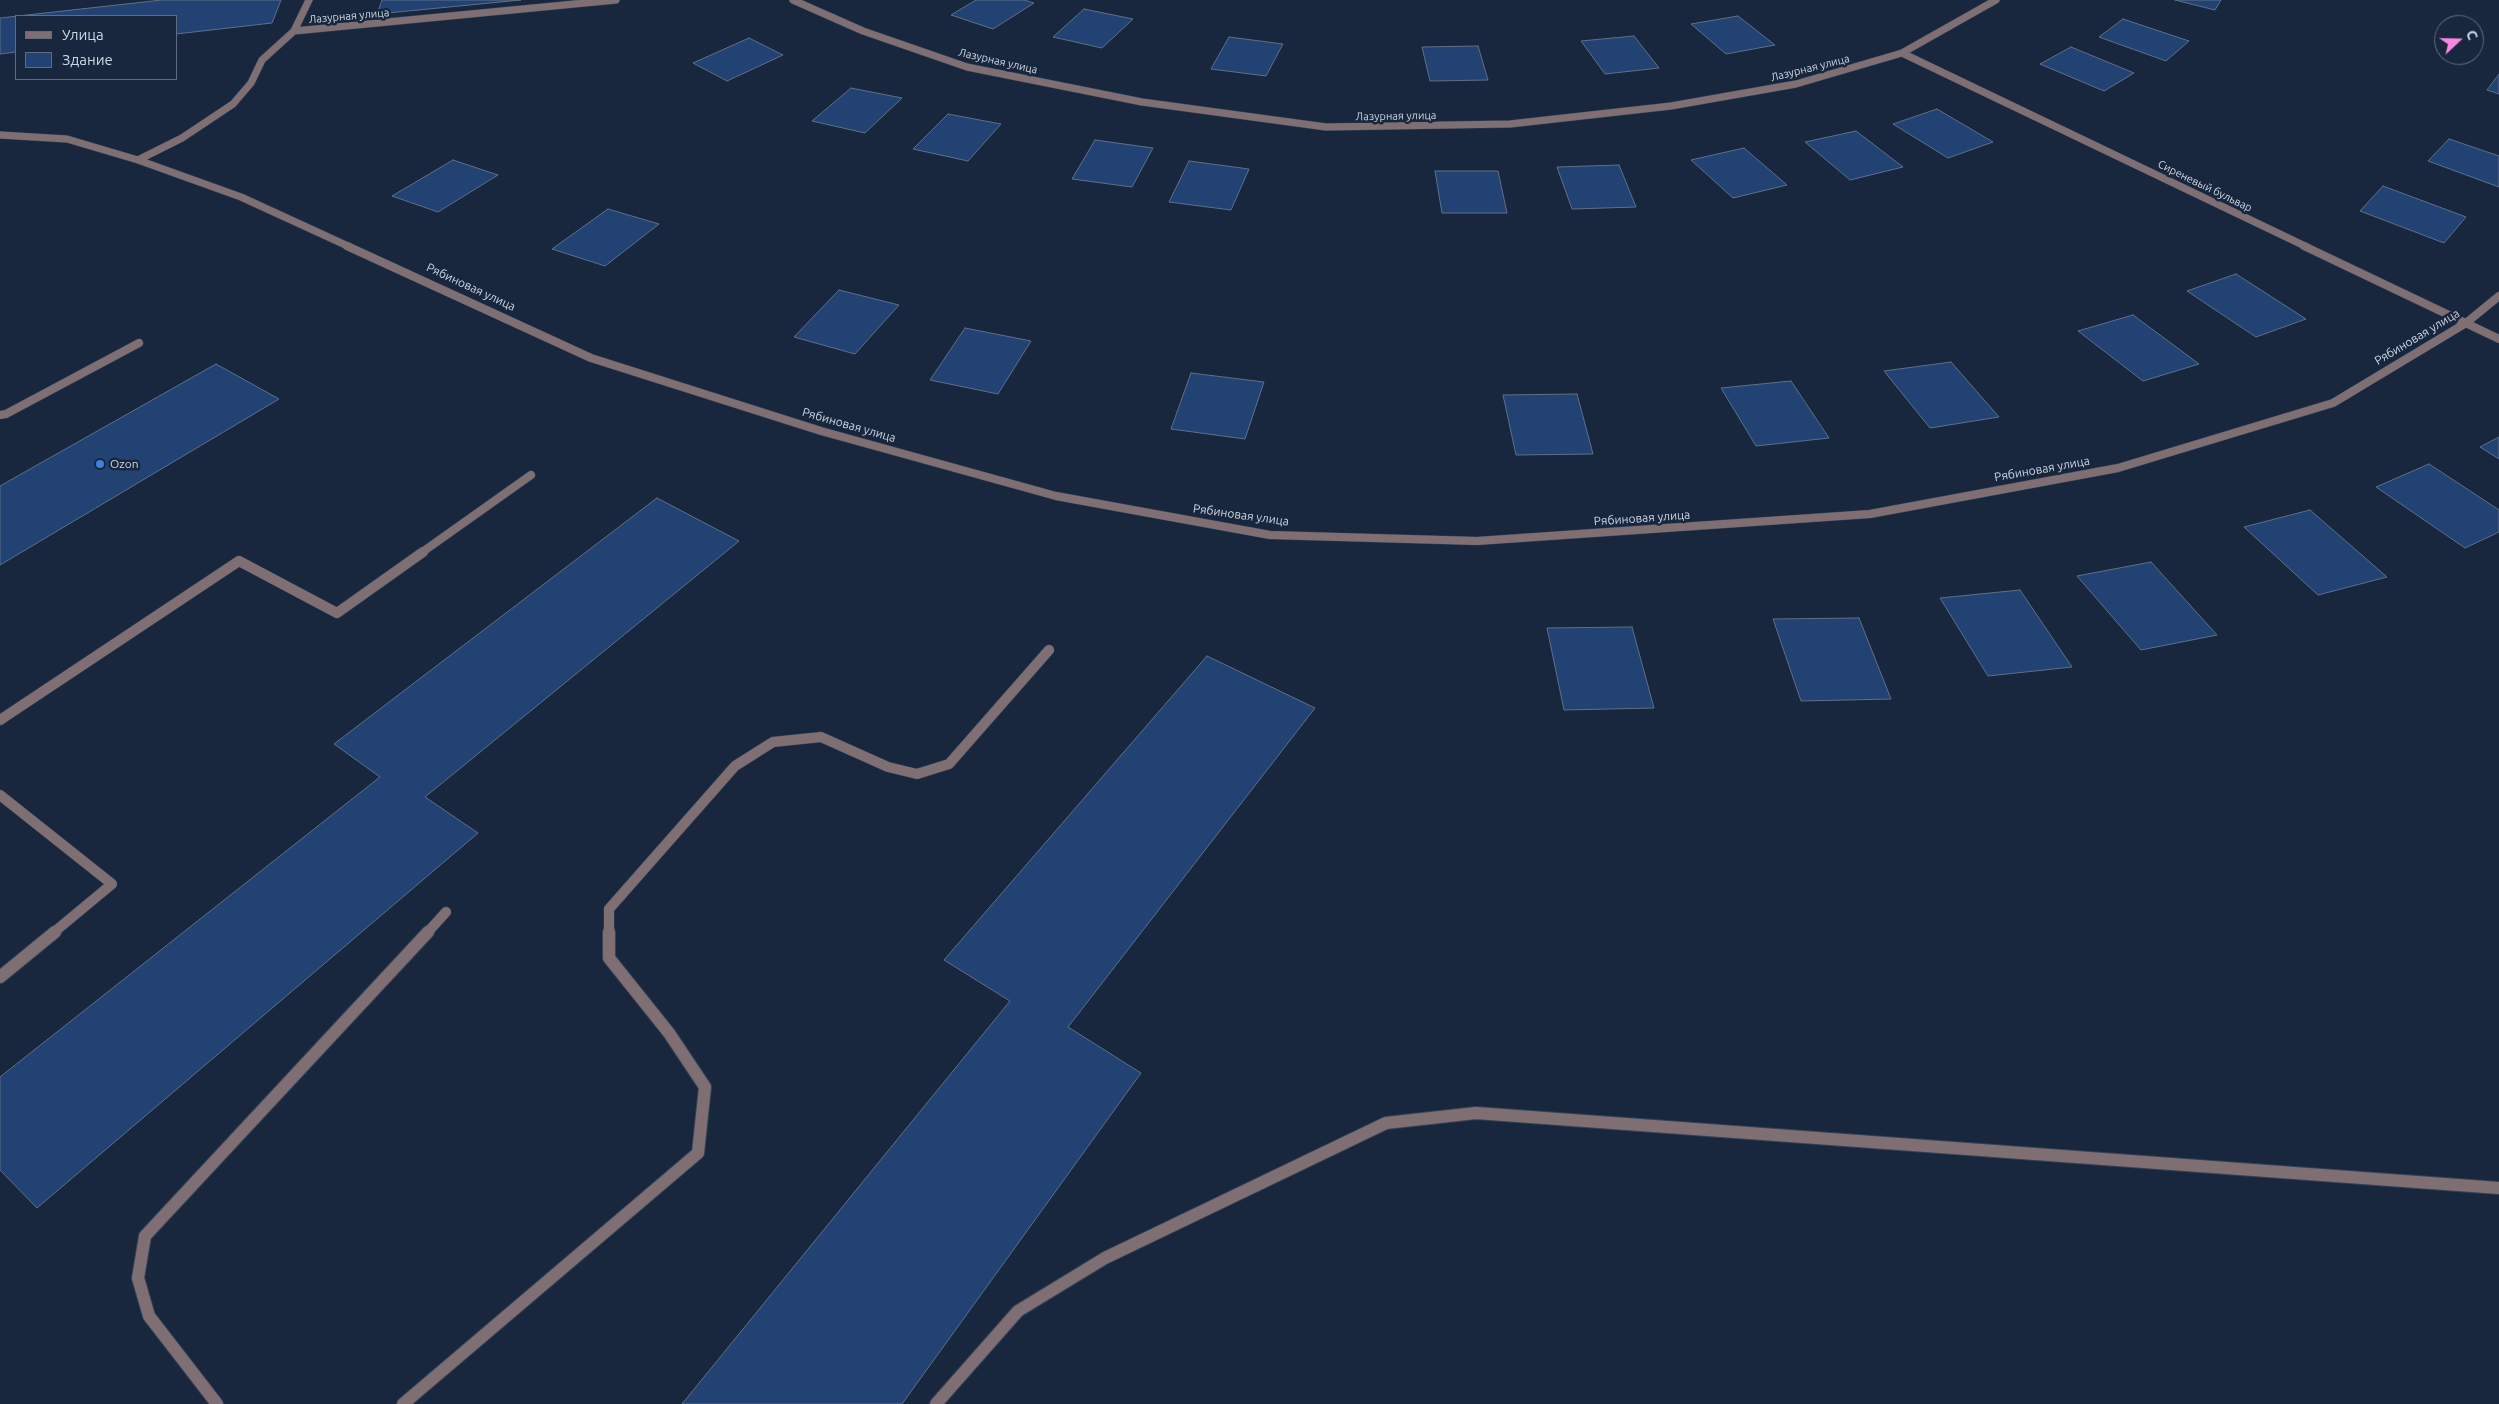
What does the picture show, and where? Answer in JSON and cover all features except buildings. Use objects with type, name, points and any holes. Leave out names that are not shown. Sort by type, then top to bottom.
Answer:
[{"type":"street","points":[[138,160],[182,138],[234,104],[251,83],[262,60],[294,31],[309,0]]},
{"type":"street","name":"Лазурная улица","points":[[294,31],[616,0]]},
{"type":"street","name":"Лазурная улица","points":[[793,0],[863,31],[967,66],[1142,102],[1326,127],[1510,124],[1671,106],[1796,84],[1902,53],[1996,0]]},
{"type":"street","name":"Сиреневый бульвар","points":[[1902,53],[2499,339]]},
{"type":"street","name":"Рябиновая улица","points":[[0,134],[66,139],[138,160],[241,197],[592,358],[821,431],[1056,496],[1270,535],[1477,542],[1870,514],[2118,468],[2333,403],[2466,323],[2499,296]]},
{"type":"street","points":[[0,415],[6,414],[139,343]]},
{"type":"street","points":[[0,720],[240,561],[337,613],[531,475]]},
{"type":"street","points":[[403,1404],[698,1153],[705,1087],[669,1033],[609,958],[609,909],[735,766],[773,742],[821,738],[888,767],[917,774],[949,764],[1049,650]]},
{"type":"street","points":[[0,795],[112,884],[0,976]]},
{"type":"street","points":[[217,1404],[149,1316],[138,1278],[145,1236],[446,912]]},
{"type":"street","points":[[936,1404],[1018,1311],[1106,1258],[1386,1123],[1476,1112],[2499,1188]]},
{"type":"place","name":"Ozon","points":[[100,464]]}]
